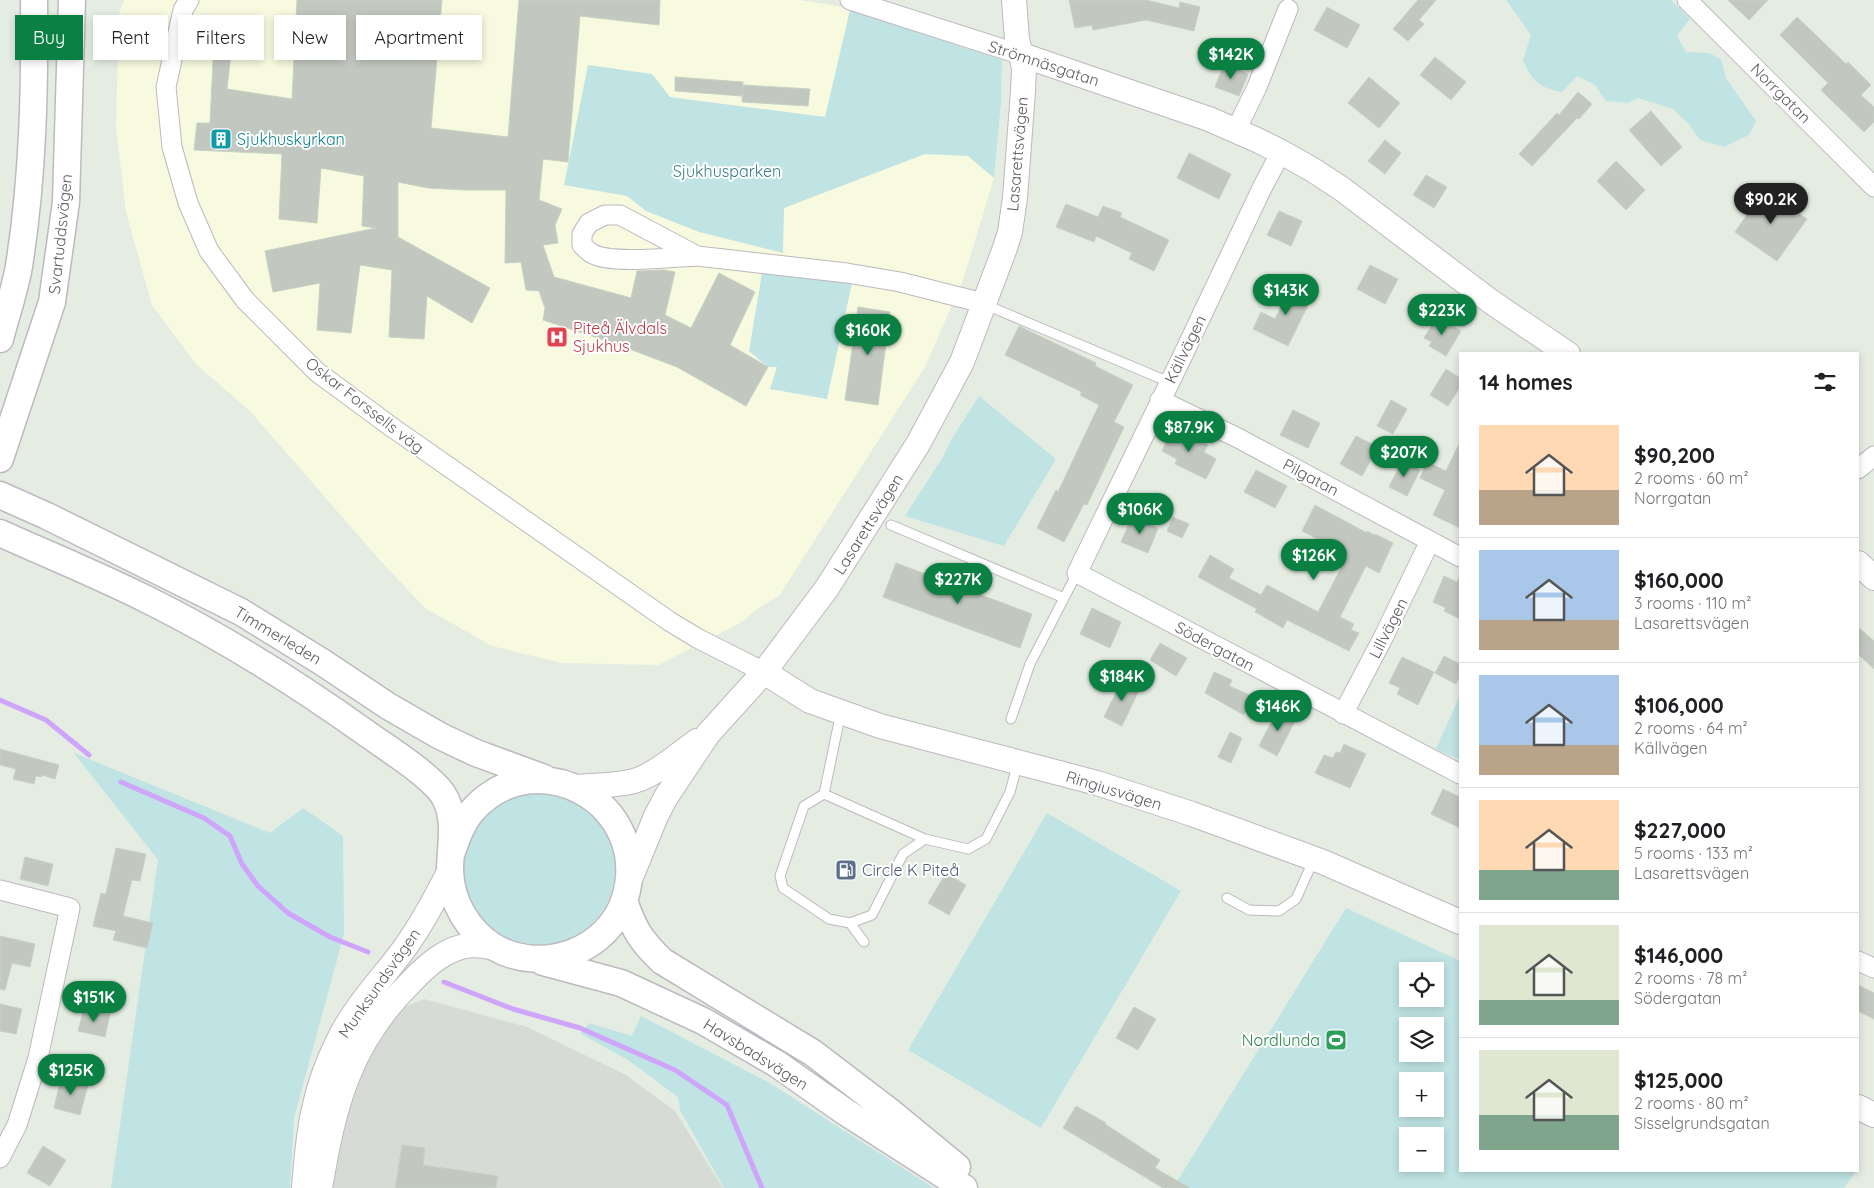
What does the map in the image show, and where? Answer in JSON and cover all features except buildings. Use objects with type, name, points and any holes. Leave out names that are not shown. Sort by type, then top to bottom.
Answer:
[{"type":"main road","points":[[0,339],[19,268],[28,190],[34,56],[34,0]]},
{"type":"main road","name":"Svartuddsvägen","points":[[0,459],[52,302],[66,202],[74,4]]},
{"type":"main road","name":"Timmerleden","points":[[0,495],[47,516],[241,612],[322,662],[388,706],[440,736],[476,753],[564,784]]},
{"type":"main road","name":"Timmerleden","points":[[0,533],[145,598],[222,640],[341,715],[403,759],[442,793],[449,806],[452,827],[451,861]]},
{"type":"main road","points":[[529,781],[564,784],[594,798],[611,815],[623,835],[629,858],[627,892],[615,919],[603,934],[587,946],[569,955],[550,959],[530,959],[512,955],[495,947],[480,936],[467,922],[458,906],[452,889],[451,861],[459,830],[471,812],[488,797],[508,786],[529,781]]},
{"type":"main road","name":"Havsbadsvägen","points":[[627,892],[633,927],[642,940],[662,961],[813,1053],[896,1117],[982,1188]]},
{"type":"main road","name":"Havsbadsvägen","points":[[530,959],[621,983],[704,1021],[777,1064],[844,1111],[964,1188]]},
{"type":"street","name":"Oskar Forssells väg","points":[[189,0],[183,10],[166,87],[172,147],[188,203],[209,251],[245,300],[317,372],[393,428],[669,621],[697,638],[764,672]]},
{"type":"street","name":"Strömnäsgatan","points":[[850,0],[1022,54],[1236,130],[1281,152],[1342,189],[1490,300],[1565,352]]},
{"type":"street","name":"Lasarettsvägen","points":[[627,892],[635,865],[663,803],[708,734],[764,672],[828,588],[918,444],[962,362],[1007,240],[1015,198],[1024,68],[1017,39],[1014,0]]},
{"type":"street","name":"Norrgatan","points":[[1687,0],[1874,187]]},
{"type":"street","points":[[1236,130],[1257,87],[1289,5]]},
{"type":"street","name":"Källvägen","points":[[1077,573],[1281,152]]},
{"type":"street","points":[[697,256],[620,215],[605,215],[589,222],[582,234],[582,245],[592,254],[611,258],[636,259],[697,256],[847,273],[900,282],[983,304]]},
{"type":"street","name":"Pilgatan","points":[[1160,400],[1238,438],[1459,556]]},
{"type":"street","points":[[1859,468],[1874,456]]},
{"type":"street","name":"Lillvägen","points":[[1344,714],[1430,541]]},
{"type":"street","points":[[1859,564],[1874,578]]},
{"type":"street","name":"Södergatan","points":[[1077,573],[1459,773]]},
{"type":"street","name":"Ringiusvägen","points":[[764,672],[810,701],[880,726],[1097,783],[1192,814],[1314,859],[1459,922]]},
{"type":"street","name":"Lasarettsvägen","points":[[564,784],[633,782],[644,777],[701,738],[717,724]]},
{"type":"street","name":"Munksundsvägen","points":[[304,1188],[308,1134],[312,1113],[318,1090],[338,1041],[362,1001],[416,931],[433,904],[451,861]]},
{"type":"street","points":[[0,890],[70,908],[38,1058],[17,1125],[0,1158]]},
{"type":"street","name":"Munksundsvägen","points":[[320,1188],[328,1138],[343,1086],[352,1062],[380,1016],[398,995],[435,960],[454,950],[472,945],[495,947]]},
{"type":"street","points":[[1859,961],[1874,968]]},
{"type":"street","points":[[1859,1108],[1874,1115]]},
{"type":"lane","points":[[983,304],[1169,382]]},
{"type":"lane","points":[[891,525],[1064,598]]},
{"type":"lane","points":[[1011,719],[1030,664],[1077,573]]},
{"type":"lane","points":[[841,712],[824,794],[804,806],[780,876],[783,888],[829,919],[850,924],[872,915],[904,854],[925,839]]},
{"type":"lane","points":[[824,794],[925,839],[968,849],[986,839],[1010,792],[1018,762]]},
{"type":"lane","points":[[1227,898],[1249,910],[1279,912],[1296,900],[1314,859]]},
{"type":"lane","points":[[850,924],[864,942]]},
{"type":"shaded area","name":"Piteå Älvdals Sjukhus","points":[[124,0],[800,0],[850,8],[1002,60],[1001,104],[994,178],[963,280],[925,367],[779,596],[757,609],[742,622],[658,665],[562,663],[492,646],[425,608],[378,558],[251,412],[196,364],[152,305],[126,212],[116,126],[118,60],[168,60],[168,15],[119,14]]},
{"type":"shaded area","points":[[424,999],[527,1027],[626,1075],[675,1111],[723,1188],[331,1188],[341,1110],[375,1044],[402,1008]]},
{"type":"green space","points":[[1506,0],[1671,0],[1690,19],[1677,36],[1686,52],[1709,53],[1721,59],[1726,78],[1756,121],[1749,135],[1724,147],[1700,140],[1688,123],[1673,109],[1638,98],[1628,103],[1606,101],[1595,85],[1577,76],[1562,92],[1547,88],[1533,78],[1523,60],[1531,35]]},
{"type":"green space","name":"Sjukhusparken","points":[[850,10],[1002,60],[1001,104],[994,178],[968,156],[925,154],[784,208],[783,253],[699,232],[646,211],[627,196],[564,185],[588,65],[652,74],[670,97],[825,117]]},
{"type":"green space","points":[[762,273],[852,283],[827,399],[770,389],[777,367],[768,367],[749,351]]},
{"type":"green space","points":[[979,396],[1056,459],[1004,546],[905,516]]},
{"type":"green space","points":[[1459,697],[1459,760],[1436,749]]},
{"type":"green space","points":[[74,753],[270,833],[303,808],[343,836],[344,934],[294,1118],[290,1188],[111,1188],[158,860]]},
{"type":"green space","points":[[539,793],[554,794],[568,799],[593,815],[609,840],[614,854],[614,884],[609,898],[593,923],[568,939],[554,944],[539,945],[524,944],[510,939],[485,923],[469,898],[464,884],[463,869],[464,854],[469,840],[485,815],[510,799],[524,794]]},
{"type":"green space","points":[[1047,813],[1181,891],[1041,1128],[908,1050]]},
{"type":"green space","name":"Nordlunda","points":[[1346,908],[1459,961],[1459,1172],[1855,1172],[1844,1188],[1173,1188]]},
{"type":"green space","points":[[641,1016],[768,1082],[934,1188],[724,1188],[680,1110],[678,1097],[628,1060],[581,1034],[589,1023],[632,1036]]},
{"type":"waterway","points":[[0,700],[46,720],[89,755]]},
{"type":"waterway","points":[[121,782],[204,818],[230,836],[242,864],[258,886],[288,913],[330,937],[368,952]]},
{"type":"waterway","points":[[444,982],[513,1009],[580,1028],[675,1070],[727,1105],[762,1188]]},
{"type":"place","name":"Sjukhuskyrkan","points":[[221,139]]},
{"type":"place","name":"Piteå Älvdals Sjukhus","points":[[557,337]]},
{"type":"place","name":"Circle K Piteå","points":[[846,870]]},
{"type":"place","name":"Nordlunda","points":[[1336,1040]]}]
